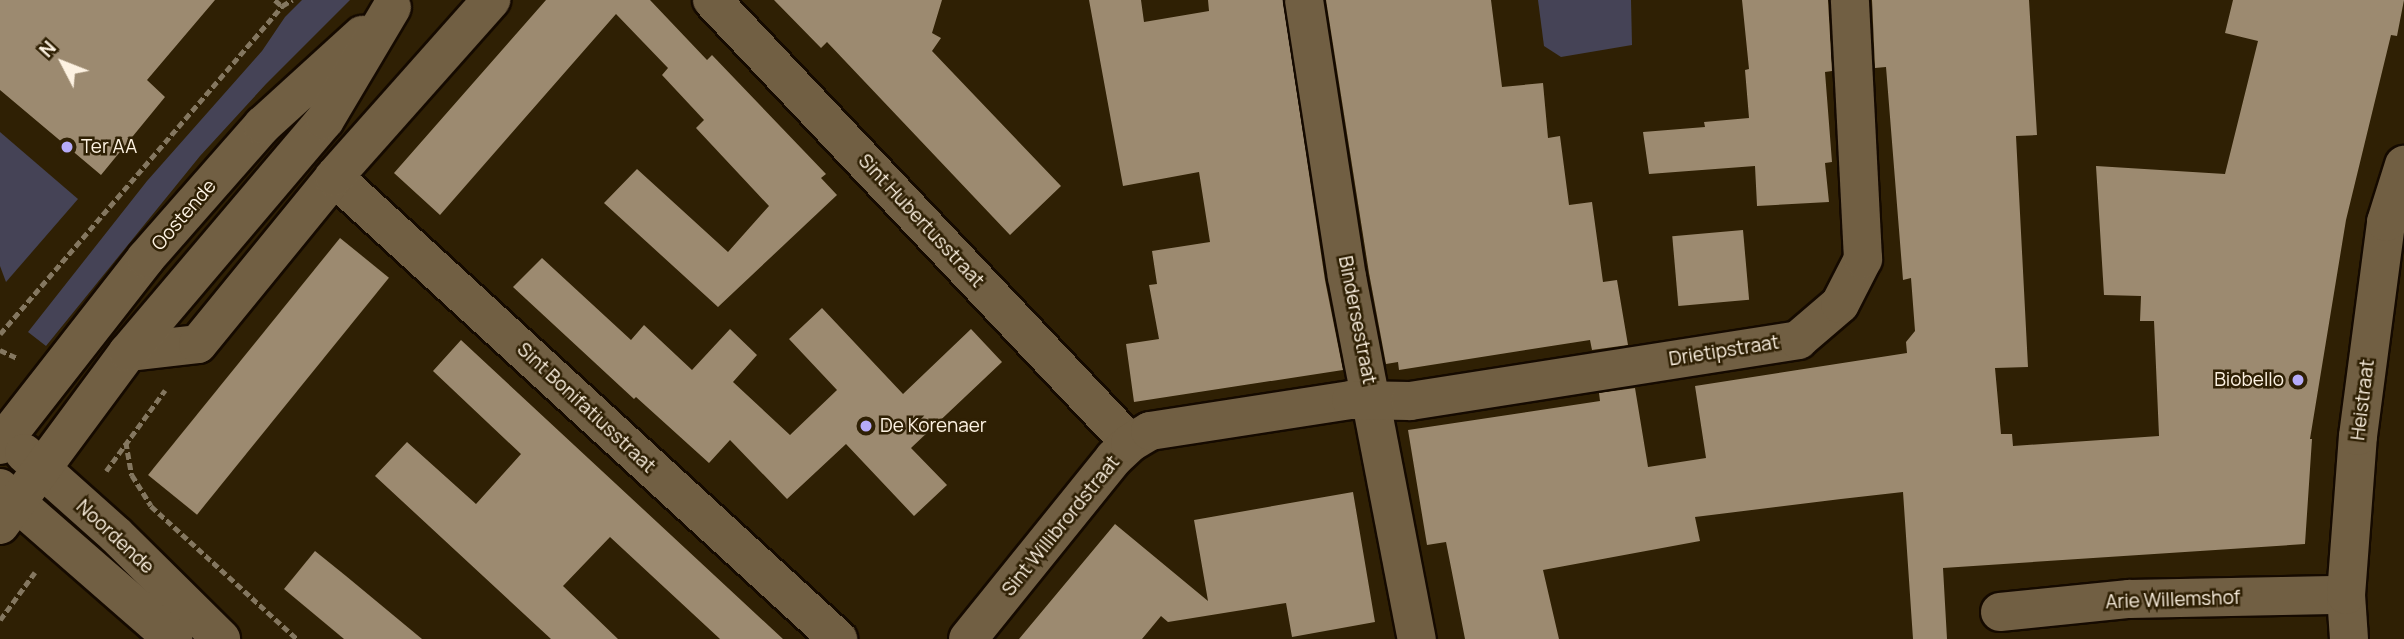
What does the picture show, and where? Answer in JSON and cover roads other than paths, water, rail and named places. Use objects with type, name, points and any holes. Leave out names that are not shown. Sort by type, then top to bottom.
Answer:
[{"type":"street","points":[[128,352],[198,344],[334,177],[491,0]]},
{"type":"street","name":"Sint Hubertusstraat","points":[[712,0],[1130,443]]},
{"type":"street","name":"Bindersestraat","points":[[1304,0],[1347,277],[1417,639]]},
{"type":"street","name":"Drietipstraat","points":[[1373,401],[1410,401],[1798,340],[1840,304],[1863,258],[1850,0]]},
{"type":"street","name":"Oostende","points":[[5,505],[41,469],[128,352],[325,120],[396,4]]},
{"type":"street","name":"Oostende","points":[[2,438],[146,258],[263,125],[396,4]]},
{"type":"street","name":"Heistraat","points":[[2349,639],[2346,595],[2358,436],[2386,222],[2404,165]]},
{"type":"street","name":"Sint Bonifatiusstraat","points":[[334,177],[838,639]]},
{"type":"street","name":"Sint Willibrordstraat","points":[[968,639],[1130,443],[1150,430],[1351,400],[1373,401]]},
{"type":"street","name":"Noordende","points":[[2,438],[116,536],[221,639]]},
{"type":"street","name":"Noordende","points":[[5,505],[173,639]]},
{"type":"street","name":"Arie Willemshof","points":[[2000,612],[2129,599],[2346,595]]},
{"type":"place","name":"Ter AA","points":[[67,147]]},
{"type":"place","name":"Biobello","points":[[2298,380]]},
{"type":"place","name":"De Korenaer","points":[[866,426]]}]
